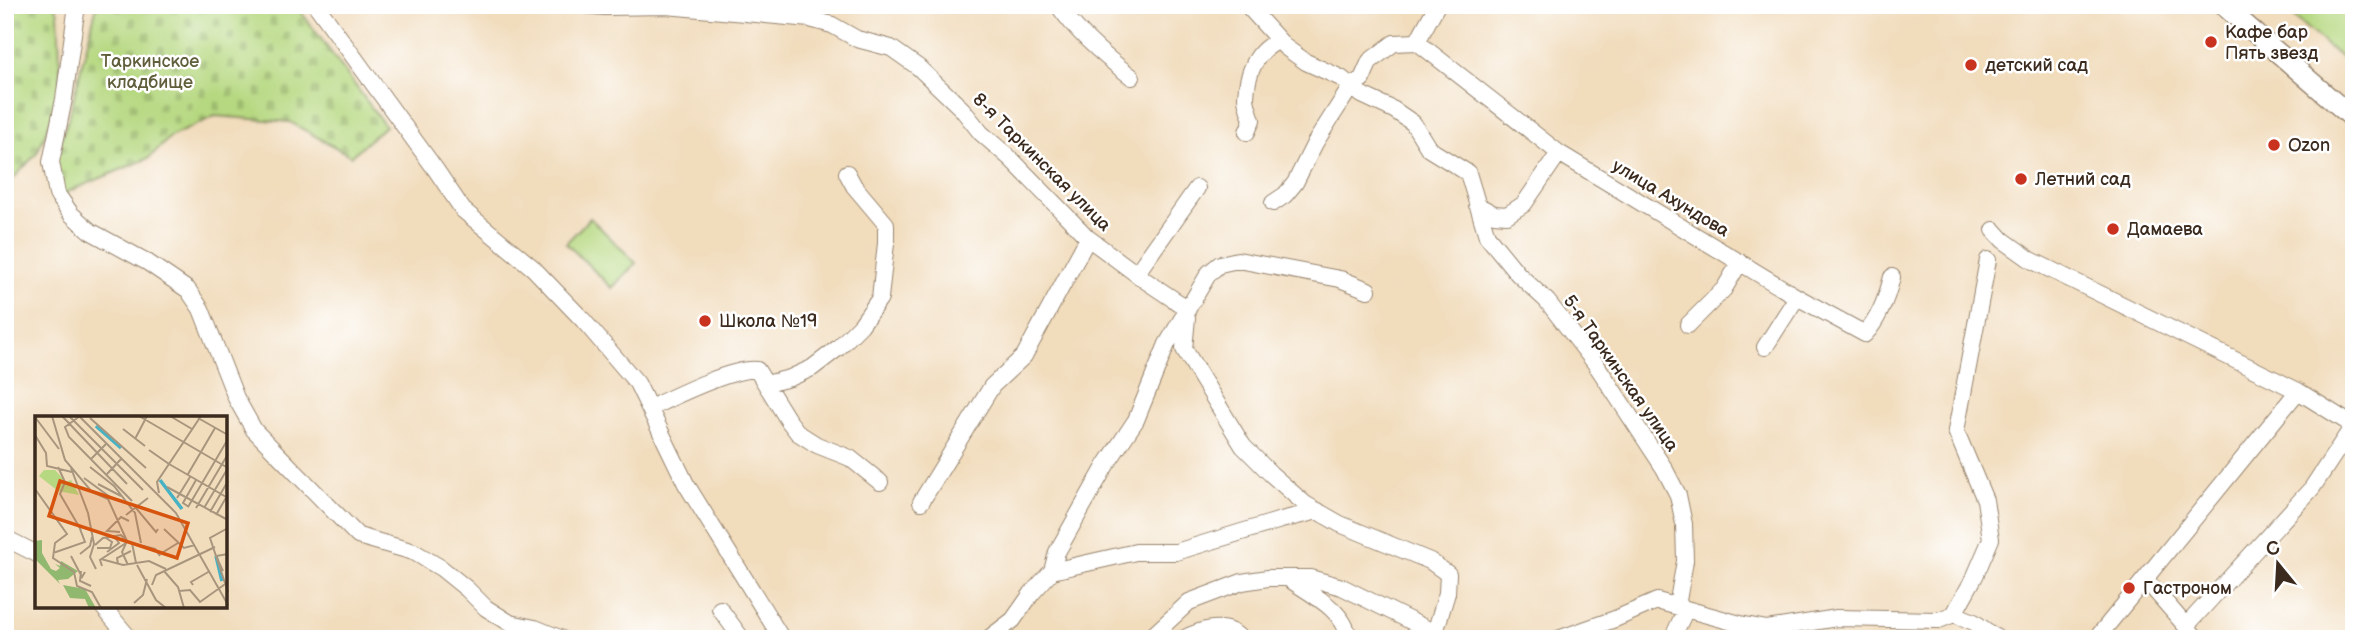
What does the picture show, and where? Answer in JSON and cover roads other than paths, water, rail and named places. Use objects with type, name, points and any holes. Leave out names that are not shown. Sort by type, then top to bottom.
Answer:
[{"type":"main road","points":[[2223,5],[2354,119]]},
{"type":"main road","points":[[2240,5],[2354,101]]},
{"type":"street","points":[[77,5],[64,99],[51,162],[57,194],[71,214],[90,231],[147,262],[188,290],[201,309],[236,398],[254,430],[358,536],[414,552],[441,568],[494,613],[510,623],[535,628],[562,639]]},
{"type":"street","points":[[316,5],[463,210],[533,268],[583,320],[637,383],[686,484],[782,639]]},
{"type":"street","name":"8-я Таркинская улица","points":[[583,5],[666,6],[810,19],[832,25],[857,39],[891,48],[918,67],[962,109],[981,133],[1011,159],[1088,238],[1188,309]]},
{"type":"street","points":[[1058,5],[1066,17],[1105,55],[1132,76]]},
{"type":"street","name":"5-я Таркинская улица","points":[[1247,5],[1279,41],[1306,62],[1394,110],[1413,124],[1429,149],[1468,173],[1487,236],[1518,274],[1547,301],[1595,363],[1664,468],[1678,495],[1684,524],[1685,561],[1681,608],[1672,639]]},
{"type":"street","points":[[1262,21],[1272,5]]},
{"type":"street","points":[[1273,202],[1285,195],[1295,183],[1315,143],[1352,85],[1362,79],[1370,61],[1394,43],[1416,42],[1437,5]]},
{"type":"street","points":[[1247,132],[1252,120],[1246,100],[1249,77],[1260,52],[1279,41]]},
{"type":"street","name":"улица Ахундова","points":[[1416,42],[1559,153],[1797,297],[1865,334],[1887,297],[1892,277]]},
{"type":"street","points":[[1478,205],[1494,214],[1507,215],[1524,204],[1559,153]]},
{"type":"street","points":[[766,384],[790,378],[812,368],[838,348],[861,325],[880,298],[886,224],[854,186],[847,173]]},
{"type":"street","points":[[1136,274],[1197,188]]},
{"type":"street","points":[[1994,230],[2031,260],[2298,391],[2353,426],[2312,488],[2186,626]]},
{"type":"street","points":[[921,502],[992,386],[1024,356],[1088,238]]},
{"type":"street","points":[[988,639],[1013,620],[1052,571],[1057,552],[1106,465],[1136,420],[1167,344],[1209,274],[1220,264],[1238,260],[1340,279],[1368,290]]},
{"type":"street","points":[[1558,639],[1657,601],[1767,629],[1837,618],[1940,620],[1954,614],[1991,540],[1985,500],[1956,431],[1988,260]]},
{"type":"street","points":[[1688,325],[1724,289],[1740,262]]},
{"type":"street","points":[[1765,347],[1797,297]]},
{"type":"street","points":[[1188,309],[1184,349],[1243,446],[1306,504],[1340,524],[1430,561],[1448,574],[1447,593],[1435,637]]},
{"type":"street","points":[[650,408],[748,369],[757,370],[799,433],[817,445],[850,458],[880,482]]},
{"type":"street","points":[[2096,639],[2298,391]]},
{"type":"street","points":[[1052,571],[1136,552],[1176,552],[1318,511]]},
{"type":"street","points":[[5,538],[35,553]]},
{"type":"street","points":[[1149,639],[1189,602],[1242,582],[1268,578],[1310,578],[1342,587],[1431,631],[1435,637]]},
{"type":"street","points":[[1289,579],[1329,606],[1348,627],[1349,639]]},
{"type":"street","points":[[2146,580],[2197,639]]},
{"type":"street","points":[[104,609],[130,639]]},
{"type":"street","points":[[720,609],[742,639]]},
{"type":"street","points":[[1954,614],[1974,622],[1998,639]]},
{"type":"street","points":[[1182,639],[1202,630],[1220,628],[1237,634],[1241,639]]},
{"type":"place","name":"Кафе бар Пять звезд","points":[[2211,42]]},
{"type":"place","name":"детский сад","points":[[1971,65]]},
{"type":"place","name":"Ozon","points":[[2274,145]]},
{"type":"place","name":"Летний сад","points":[[2021,179]]},
{"type":"place","name":"Дамаева","points":[[2113,229]]},
{"type":"place","name":"Школа №19","points":[[705,321]]},
{"type":"place","name":"Гастроном","points":[[2129,588]]},
{"type":"park label","name":"Таркинское кладбище","points":[[150,71]]}]
